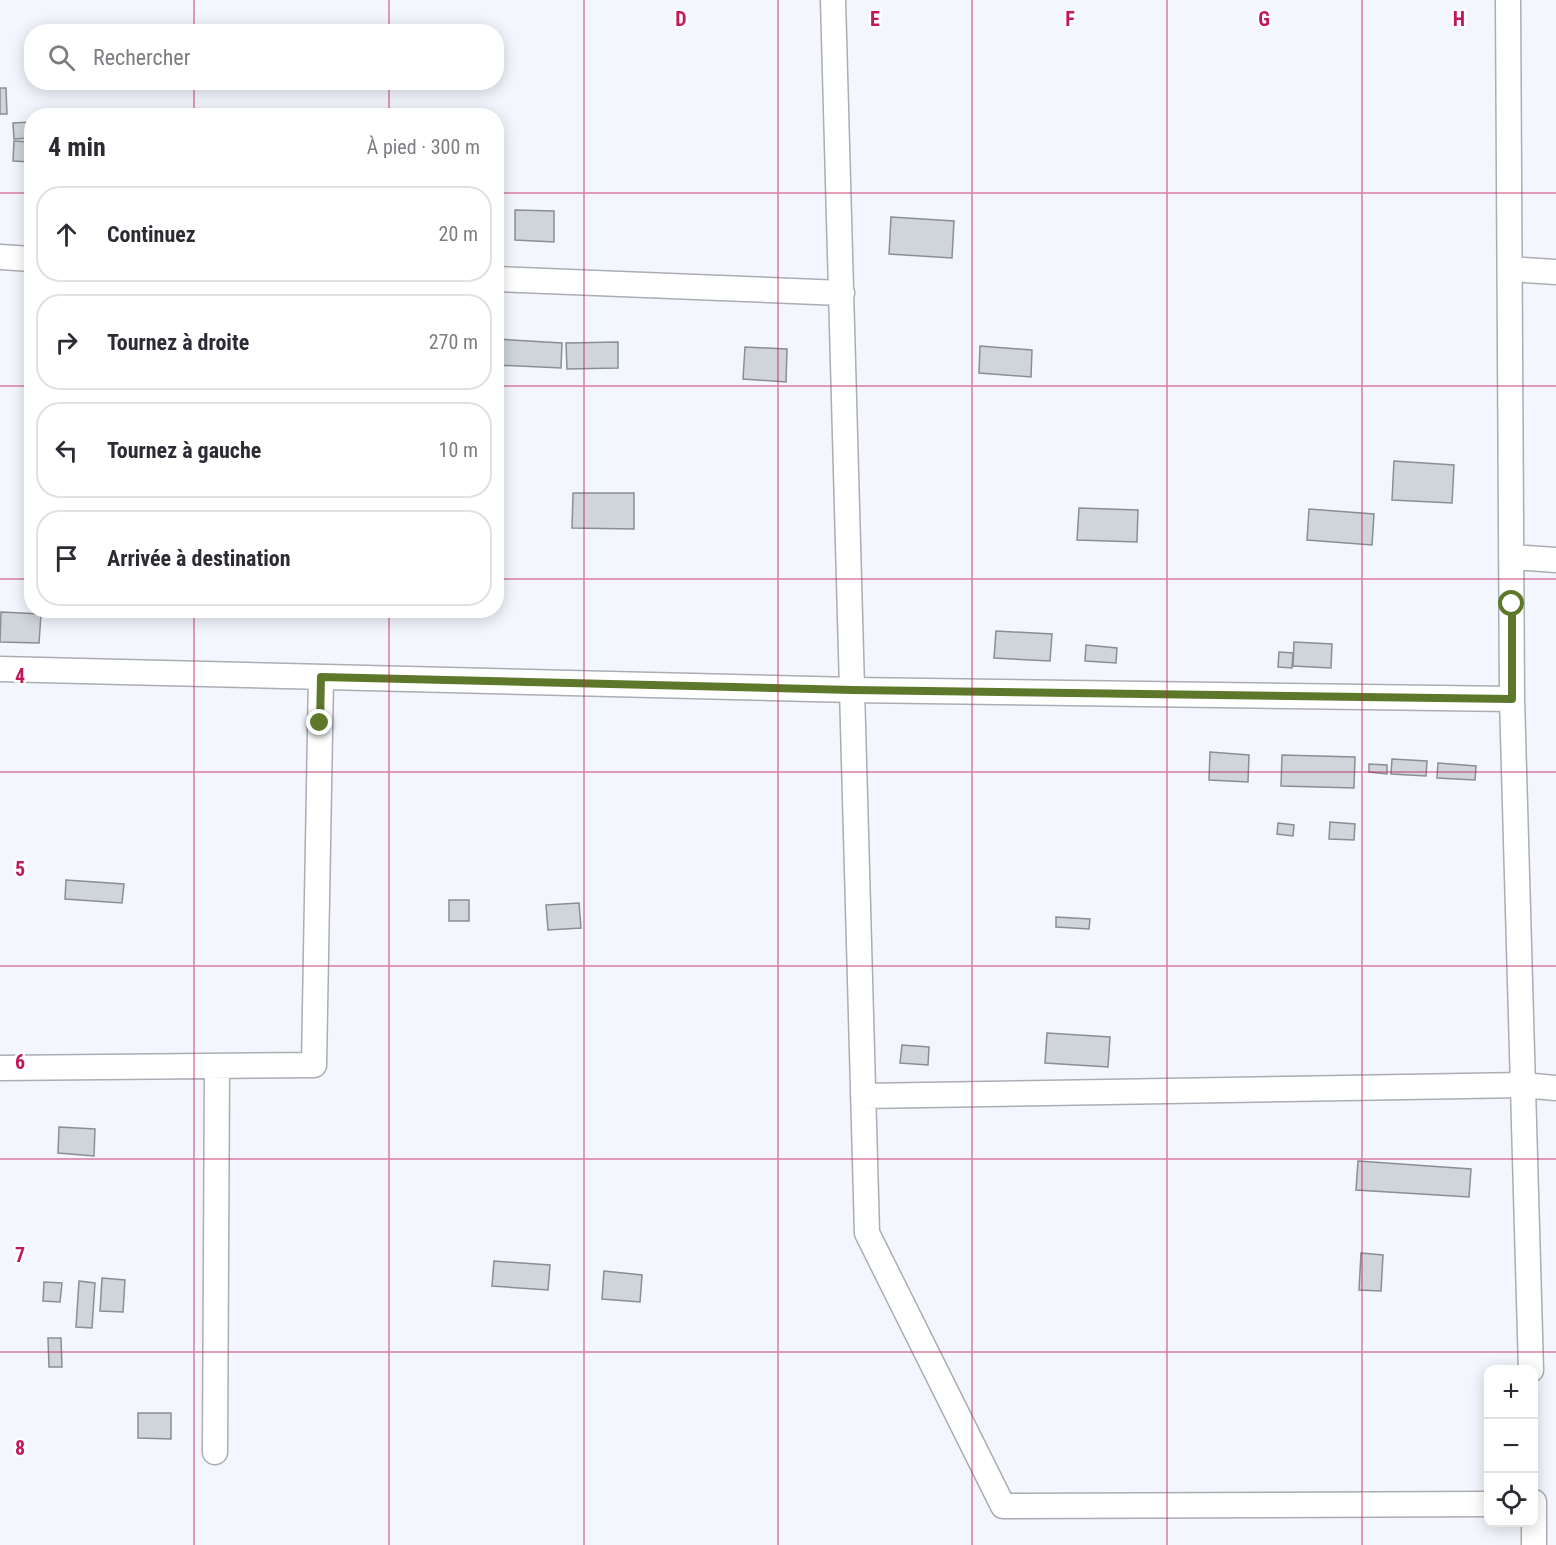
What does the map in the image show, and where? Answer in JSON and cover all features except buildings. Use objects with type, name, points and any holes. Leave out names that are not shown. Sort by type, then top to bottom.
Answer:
[{"type":"street","points":[[833,0],[867,1233],[1003,1506],[1484,1503]]},
{"type":"street","points":[[1508,0],[1512,699],[1531,1365]]},
{"type":"street","points":[[0,257],[24,258]]},
{"type":"street","points":[[1510,269],[1556,272]]},
{"type":"street","points":[[504,279],[842,293]]},
{"type":"street","points":[[1512,557],[1556,560]]},
{"type":"street","points":[[0,669],[853,690],[1512,699]]},
{"type":"street","points":[[0,1068],[314,1065],[321,677]]},
{"type":"street","points":[[215,1452],[217,1066]]},
{"type":"street","points":[[863,1095],[1523,1085],[1556,1088]]},
{"type":"street","points":[[1534,1527],[1534,1545]]},
{"type":"route","points":[[320,723],[321,677],[853,690],[1512,699],[1512,604]]}]
